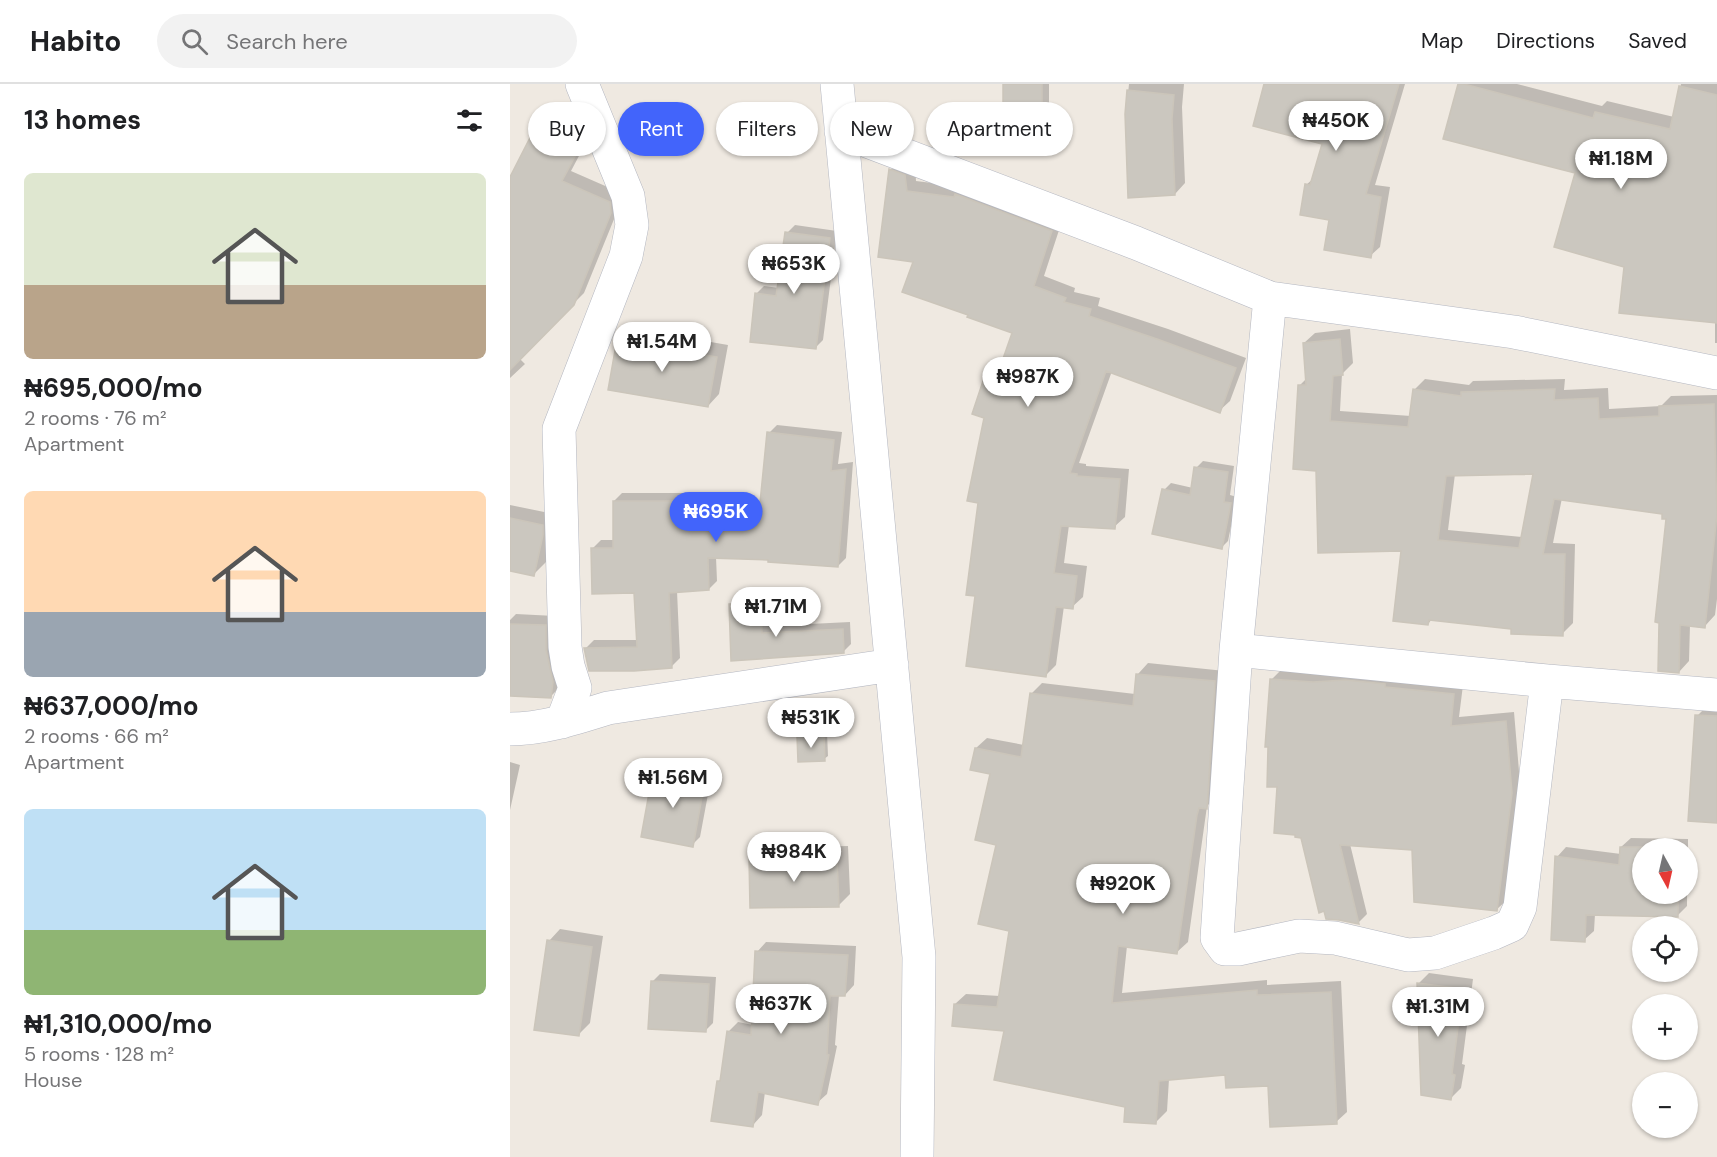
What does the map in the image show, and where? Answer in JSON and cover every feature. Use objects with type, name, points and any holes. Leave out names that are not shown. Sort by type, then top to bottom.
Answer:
[{"type":"street","points":[[562,722],[575,688],[565,647],[559,429],[626,256],[632,225],[628,196],[582,84]]},
{"type":"street","points":[[837,84],[839,102]]},
{"type":"street","points":[[843,156],[919,957],[917,1157]]},
{"type":"street","points":[[907,156],[1137,243],[1270,298],[1514,332],[1717,373]]},
{"type":"street","points":[[1270,298],[1236,650],[1217,938],[1225,949],[1238,949],[1299,936],[1335,938],[1408,955],[1435,953],[1512,925],[1520,907],[1547,681]]},
{"type":"street","points":[[1236,650],[1547,681],[1717,694]]},
{"type":"street","points":[[510,729],[562,722],[608,708],[892,665]]},
{"type":"street","points":[[575,688],[608,708]]},
{"type":"building","points":[[1003,84],[1042,84],[1042,102],[1003,102]]},
{"type":"building","points":[[1264,84],[1399,84],[1366,194],[1381,197],[1371,258],[1324,250],[1329,220],[1300,215],[1305,184],[1310,185],[1322,144],[1253,126]]},
{"type":"building","points":[[1458,84],[1593,118],[1595,112],[1670,129],[1679,86],[1717,95],[1717,323],[1619,313],[1624,267],[1554,247],[1575,173],[1443,139]]},
{"type":"building","points":[[1127,90],[1174,95],[1172,119],[1175,195],[1128,198],[1125,114]]},
{"type":"building","points":[[528,142],[528,156],[575,156],[562,181],[610,202],[611,213],[574,305],[510,370],[510,177]]},
{"type":"building","points":[[889,169],[905,175],[907,191],[954,197],[955,194],[1052,231],[1034,286],[1066,298],[1064,302],[1091,309],[1089,316],[1236,368],[1220,413],[1106,371],[1070,473],[1077,474],[1077,476],[1120,479],[1115,529],[1061,526],[1054,573],[1077,576],[1073,609],[1056,607],[1046,677],[966,666],[975,596],[966,595],[978,503],[967,501],[984,418],[972,414],[987,369],[998,373],[1012,333],[902,292],[913,262],[878,257]]},
{"type":"building","points":[[785,232],[830,238],[816,349],[750,342],[755,293],[776,296]]},
{"type":"building","points":[[617,339],[717,357],[708,407],[608,390]]},
{"type":"building","points":[[1340,339],[1343,375],[1333,376],[1330,421],[1408,427],[1413,389],[1461,396],[1461,392],[1555,389],[1554,400],[1598,398],[1599,419],[1659,416],[1659,406],[1714,404],[1717,514],[1705,628],[1680,625],[1679,673],[1658,671],[1659,623],[1655,622],[1666,519],[1662,519],[1662,514],[1554,499],[1543,554],[1565,554],[1563,636],[1511,634],[1511,629],[1429,620],[1428,625],[1393,621],[1401,551],[1318,553],[1316,471],[1293,469],[1298,385],[1306,385],[1303,343]],"holes":[[[1533,474],[1519,548],[1438,540],[1446,476]]]},
{"type":"building","points":[[767,432],[834,440],[831,471],[846,469],[838,567],[768,562],[768,560],[708,558],[709,590],[669,593],[672,668],[589,671],[584,648],[637,647],[634,593],[592,594],[591,548],[613,548],[613,501],[701,501],[701,505],[714,504],[715,511],[759,513]]},
{"type":"building","points":[[1194,467],[1228,472],[1224,502],[1231,503],[1222,549],[1152,534],[1162,489],[1190,495]]},
{"type":"building","points":[[510,518],[543,525],[534,576],[510,571]]},
{"type":"building","points":[[761,603],[762,633],[843,629],[844,653],[731,661],[729,604]]},
{"type":"building","points":[[510,624],[546,625],[546,650],[553,682],[551,698],[510,696]]},
{"type":"building","points":[[1136,674],[1215,681],[1207,809],[1199,808],[1197,815],[1177,954],[1118,946],[1112,1003],[1257,990],[1257,995],[1331,992],[1337,1124],[1270,1127],[1268,1086],[1226,1088],[1225,1075],[1159,1081],[1156,1124],[1124,1122],[1125,1107],[994,1080],[1004,1031],[952,1026],[954,1004],[997,1007],[1009,931],[978,924],[996,845],[975,840],[990,774],[970,770],[975,748],[1021,757],[1030,693],[1133,706]]},
{"type":"building","points":[[1270,679],[1313,682],[1345,680],[1385,684],[1385,687],[1454,694],[1451,726],[1506,721],[1512,793],[1497,911],[1414,902],[1412,850],[1340,845],[1359,924],[1326,919],[1324,911],[1319,913],[1301,838],[1295,835],[1274,833],[1277,787],[1267,787],[1268,747],[1265,747]]},
{"type":"building","points":[[1695,715],[1717,716],[1717,823],[1688,821]]},
{"type":"building","points":[[824,735],[825,761],[798,762],[797,736]]},
{"type":"building","points":[[653,771],[705,780],[693,847],[641,837]]},
{"type":"building","points":[[1620,847],[1632,847],[1632,904],[1678,904],[1678,916],[1586,915],[1585,942],[1551,940],[1555,856],[1619,865]]},
{"type":"building","points":[[837,857],[839,907],[750,908],[749,859]]},
{"type":"building","points":[[547,940],[592,947],[579,1036],[534,1030]]},
{"type":"building","points":[[755,951],[848,955],[845,996],[830,996],[827,1054],[829,1055],[818,1105],[758,1092],[753,1127],[711,1121],[717,1081],[720,1081],[727,1031],[751,1035]]},
{"type":"building","points":[[651,981],[709,984],[706,1032],[648,1029]]},
{"type":"building","points":[[1417,983],[1463,989],[1452,1074],[1455,1075],[1451,1100],[1421,1095]]}]
